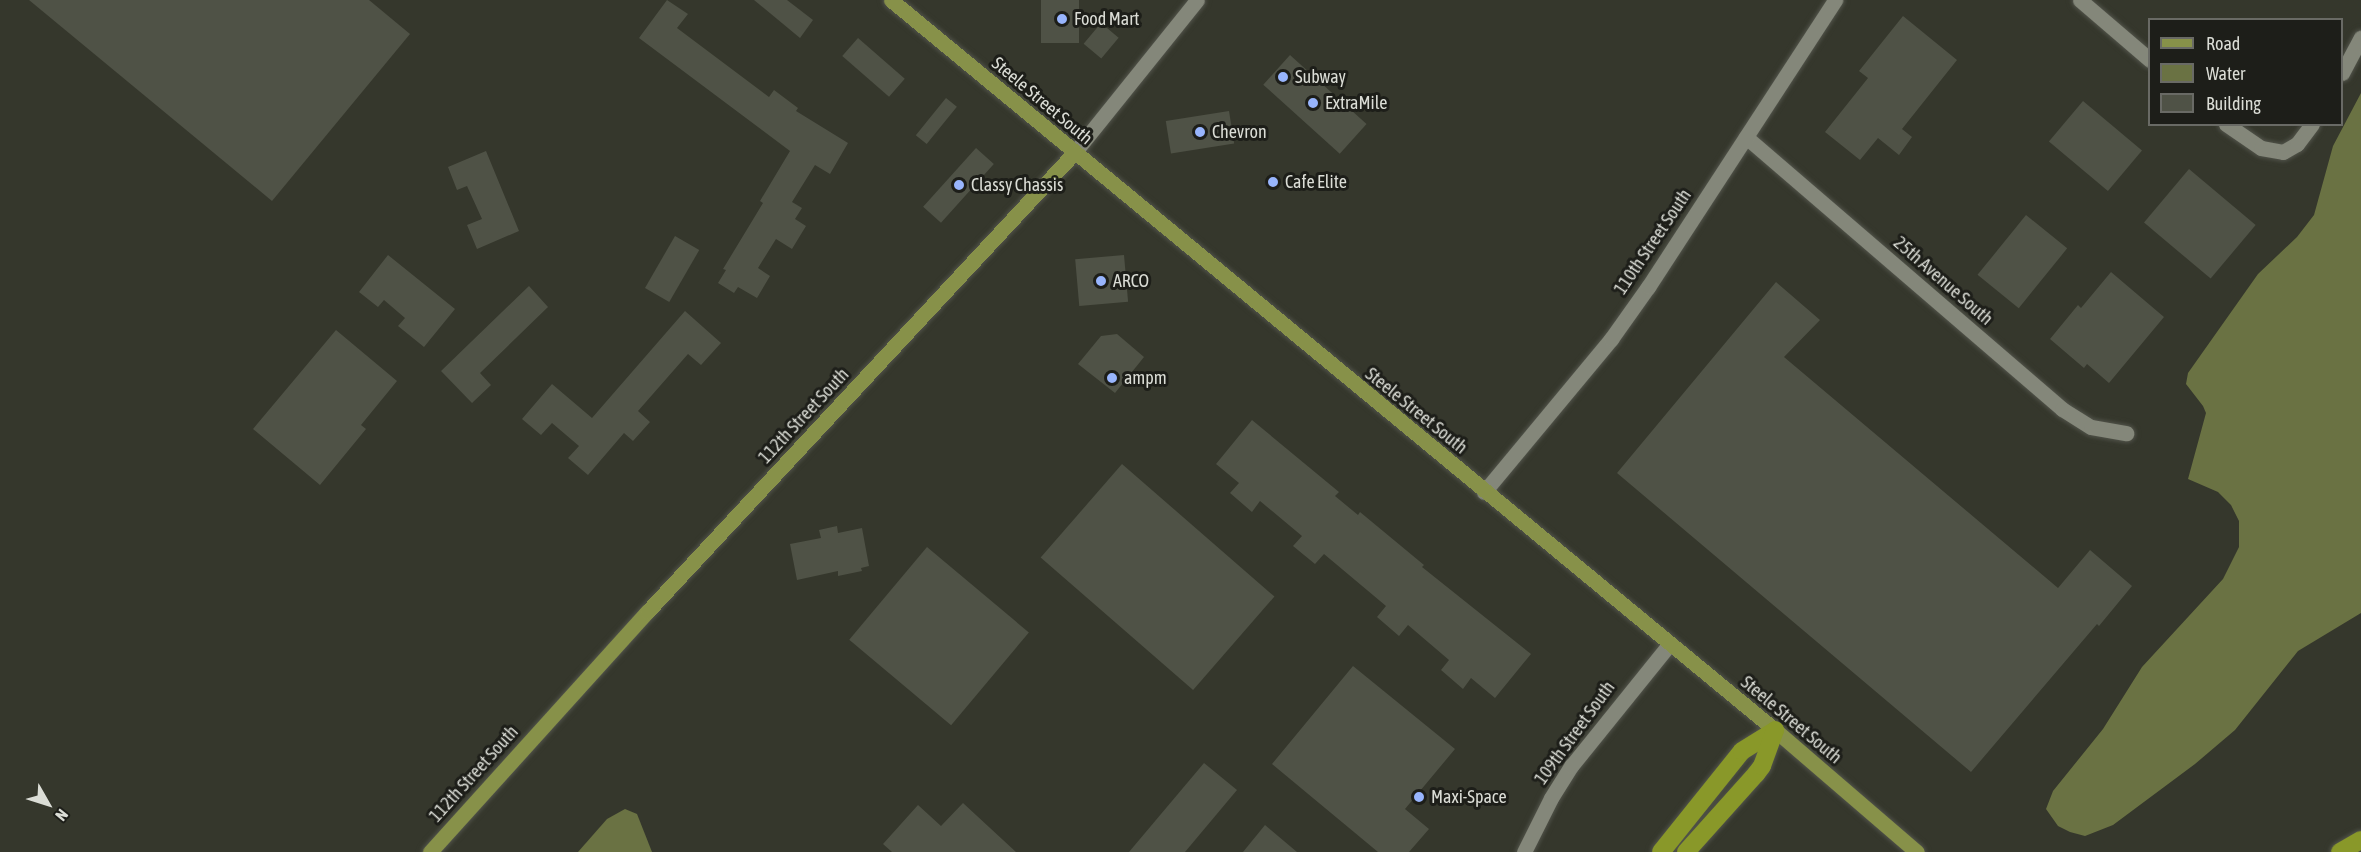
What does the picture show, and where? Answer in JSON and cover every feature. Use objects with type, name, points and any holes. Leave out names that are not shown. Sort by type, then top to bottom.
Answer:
[{"type":"highway","points":[[1661,852],[1742,751],[1775,730]]},
{"type":"highway","points":[[1686,852],[1762,766],[1775,730]]},
{"type":"highway","points":[[2340,852],[2361,840]]},
{"type":"main road","name":"Steele Street South","points":[[891,0],[1669,645],[1775,730],[1917,852]]},
{"type":"main road","name":"112th Street South","points":[[430,852],[640,620],[1074,153]]},
{"type":"street","name":"112th Street South","points":[[1074,153],[1197,0]]},
{"type":"street","name":"110th Street South","points":[[1484,492],[1611,339],[1835,0]]},
{"type":"street","points":[[2080,0],[2148,58]]},
{"type":"street","points":[[2343,71],[2361,39]]},
{"type":"street","points":[[2229,126],[2261,148],[2283,152],[2298,144],[2311,126]]},
{"type":"street","name":"25th Avenue South","points":[[1746,137],[2062,409],[2091,427],[2126,433]]},
{"type":"street","name":"109th Street South","points":[[1524,852],[1551,798],[1572,765],[1669,645]]},
{"type":"water","points":[[2361,93],[2361,613],[2298,651],[2235,730],[2195,764],[2113,825],[2085,836],[2070,832],[2058,826],[2046,809],[2053,791],[2103,729],[2142,667],[2223,579],[2239,547],[2239,521],[2231,505],[2218,492],[2188,479],[2206,413],[2186,384],[2188,373],[2258,274],[2297,237],[2314,215],[2333,146]]},
{"type":"water","points":[[625,809],[637,814],[652,852],[578,852],[607,819]]},
{"type":"building","points":[[29,0],[369,0],[410,34],[272,201]]},
{"type":"building","points":[[667,0],[688,14],[677,28],[769,97],[774,90],[798,108],[796,111],[848,143],[830,174],[815,165],[792,202],[802,208],[795,219],[806,226],[792,249],[776,239],[758,268],[770,276],[757,298],[738,287],[734,293],[718,283],[726,270],[723,269],[763,203],[760,201],[790,151],[639,38]]},
{"type":"building","points":[[754,0],[787,0],[813,20],[800,38]]},
{"type":"building","name":"Food Mart","points":[[1041,0],[1079,0],[1079,43],[1041,43]]},
{"type":"building","points":[[1903,16],[1957,60],[1902,129],[1912,137],[1899,155],[1878,138],[1860,160],[1825,132],[1868,78],[1859,71]]},
{"type":"building","points":[[1101,23],[1119,38],[1101,58],[1084,44]]},
{"type":"building","points":[[858,38],[905,79],[889,97],[842,56]]},
{"type":"building","points":[[1290,55],[1367,124],[1340,154],[1263,85]]},
{"type":"building","points":[[946,98],[957,107],[927,144],[916,135]]},
{"type":"building","points":[[2083,101],[2142,150],[2108,191],[2049,142]]},
{"type":"building","name":"Chevron","points":[[1229,111],[1234,144],[1171,154],[1166,121]]},
{"type":"building","name":"Classy Chassis","points":[[976,148],[994,164],[941,223],[923,207]]},
{"type":"building","points":[[486,151],[519,231],[477,249],[467,225],[482,219],[467,186],[457,190],[448,167]]},
{"type":"building","points":[[2189,169],[2256,225],[2211,279],[2144,223]]},
{"type":"building","points":[[2026,215],[2067,248],[2019,308],[1978,275]]},
{"type":"building","points":[[675,236],[699,250],[669,302],[645,288]]},
{"type":"building","points":[[388,255],[455,309],[424,347],[398,326],[405,318],[384,300],[378,307],[359,292]]},
{"type":"building","name":"ARCO","points":[[1124,255],[1128,302],[1079,306],[1075,259]]},
{"type":"building","points":[[2111,272],[2164,317],[2109,383],[2087,364],[2084,368],[2050,339],[2078,305],[2081,308]]},
{"type":"building","points":[[1776,282],[1820,320],[1784,357],[2058,588],[2090,550],[2132,586],[1971,772],[1617,473]]},
{"type":"building","points":[[529,286],[548,307],[480,373],[491,385],[472,403],[441,371]]},
{"type":"building","points":[[685,311],[721,343],[701,365],[688,354],[638,411],[650,422],[633,441],[624,433],[588,475],[568,458],[579,446],[552,423],[541,435],[522,419],[552,384],[592,418]]},
{"type":"building","points":[[336,330],[397,381],[361,425],[366,429],[320,485],[253,429]]},
{"type":"building","name":"ampm","points":[[1117,334],[1144,357],[1115,393],[1078,364],[1101,336]]},
{"type":"building","points":[[1252,420],[1339,492],[1335,496],[1358,515],[1360,512],[1424,565],[1422,567],[1531,654],[1495,698],[1471,678],[1463,689],[1441,670],[1449,660],[1408,625],[1399,636],[1377,617],[1386,606],[1324,554],[1315,564],[1293,546],[1302,536],[1260,501],[1252,512],[1230,493],[1239,483],[1216,464]]},
{"type":"building","points":[[1122,464],[1274,597],[1193,690],[1041,558]]},
{"type":"building","points":[[837,526],[838,533],[862,528],[869,566],[861,568],[862,571],[838,576],[838,571],[797,580],[790,544],[821,538],[819,530]]},
{"type":"building","points":[[927,547],[1029,632],[951,725],[849,640]]},
{"type":"building","points":[[1353,666],[1455,749],[1405,809],[1429,829],[1409,852],[1378,852],[1272,764]]},
{"type":"building","points":[[1204,763],[1237,790],[1185,852],[1129,852]]},
{"type":"building","points":[[963,803],[1016,852],[892,852],[883,844],[918,805],[941,826]]},
{"type":"building","points":[[1265,825],[1297,852],[1243,852]]},
{"type":"place","name":"Food Mart","points":[[1062,19]]},
{"type":"place","name":"Subway","points":[[1283,77]]},
{"type":"place","name":"ExtraMile","points":[[1313,103]]},
{"type":"place","name":"Chevron","points":[[1200,132]]},
{"type":"place","name":"Cafe Elite","points":[[1273,182]]},
{"type":"place","name":"Classy Chassis","points":[[959,185]]},
{"type":"place","name":"ARCO","points":[[1101,281]]},
{"type":"place","name":"ampm","points":[[1112,378]]},
{"type":"place","name":"Maxi-Space","points":[[1419,797]]}]
